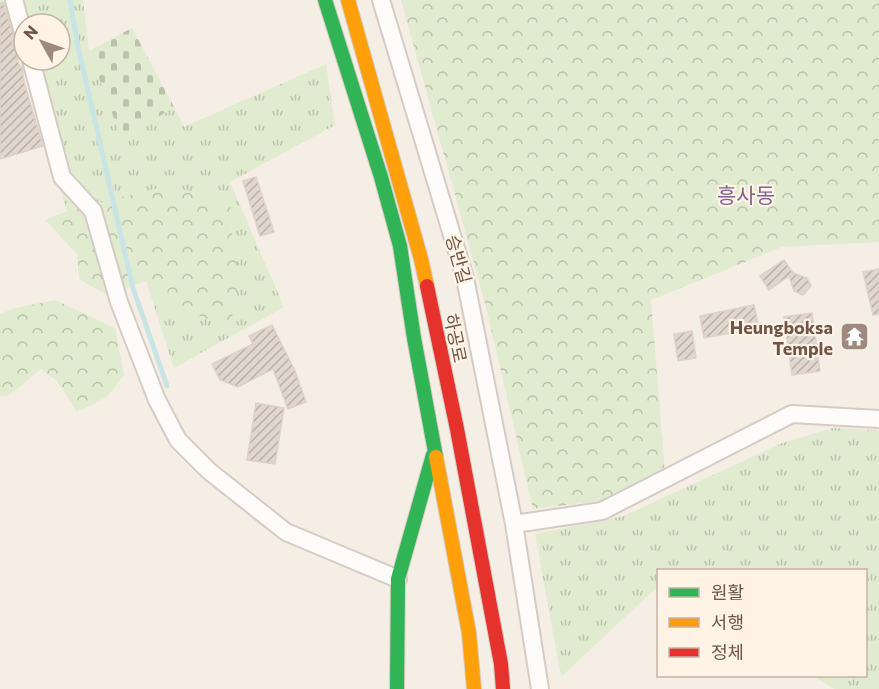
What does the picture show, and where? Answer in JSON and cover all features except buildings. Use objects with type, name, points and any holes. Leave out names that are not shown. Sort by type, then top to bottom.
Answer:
[{"type":"street","points":[[325,0],[381,177],[400,246],[414,338],[469,633],[474,689]]},
{"type":"street","name":"하공로","points":[[348,0],[421,259],[458,429],[504,689]]},
{"type":"street","name":"승반길","points":[[381,0],[465,278],[514,524],[540,689]]},
{"type":"street","points":[[34,72],[62,177],[93,211],[119,302],[157,400],[178,440],[209,471],[285,532],[398,579]]},
{"type":"street","points":[[514,524],[602,511],[792,414],[879,419]]},
{"type":"street","points":[[397,689],[398,579],[435,450]]},
{"type":"green space","points":[[0,0],[83,0],[89,51],[122,140],[174,107],[184,127],[326,64],[335,125],[230,182],[284,307],[174,368],[146,281],[173,306],[232,236],[230,205],[128,196],[67,211],[24,72],[72,72],[72,12],[12,12],[12,32],[4,6],[0,7]]},
{"type":"green space","points":[[401,0],[879,0],[879,242],[782,247],[651,300],[665,472],[606,500],[533,509],[486,307]]},
{"type":"green space","points":[[132,28],[174,107],[122,140],[89,51]]},
{"type":"green space","points":[[166,186],[200,193],[230,205],[232,236],[240,278],[230,327],[173,306],[146,281],[108,296],[79,279],[77,254],[45,220],[67,211]]},
{"type":"green space","points":[[55,300],[115,328],[124,375],[107,397],[77,412],[57,381],[41,369],[8,396],[0,396],[0,314],[15,308]]},
{"type":"green space","points":[[833,428],[879,430],[879,689],[835,689],[815,677],[867,677],[867,569],[657,569],[657,587],[561,677],[535,534],[624,516],[782,443]]},
{"type":"waterway","points":[[70,0],[77,42],[133,288],[167,386]]},
{"type":"traffic: fast","points":[[325,0],[381,177],[400,246],[436,457]]},
{"type":"traffic: fast","points":[[397,689],[398,579],[433,455]]},
{"type":"traffic: slow","points":[[348,0],[427,286]]},
{"type":"traffic: slow","points":[[436,457],[469,633],[474,689]]},
{"type":"traffic: jam","points":[[427,286],[457,429],[501,664],[503,689]]},
{"type":"place","name":"Heungboksa Temple","points":[[854,337]]},
{"type":"district","name":"흥사동","points":[[746,194]]}]
